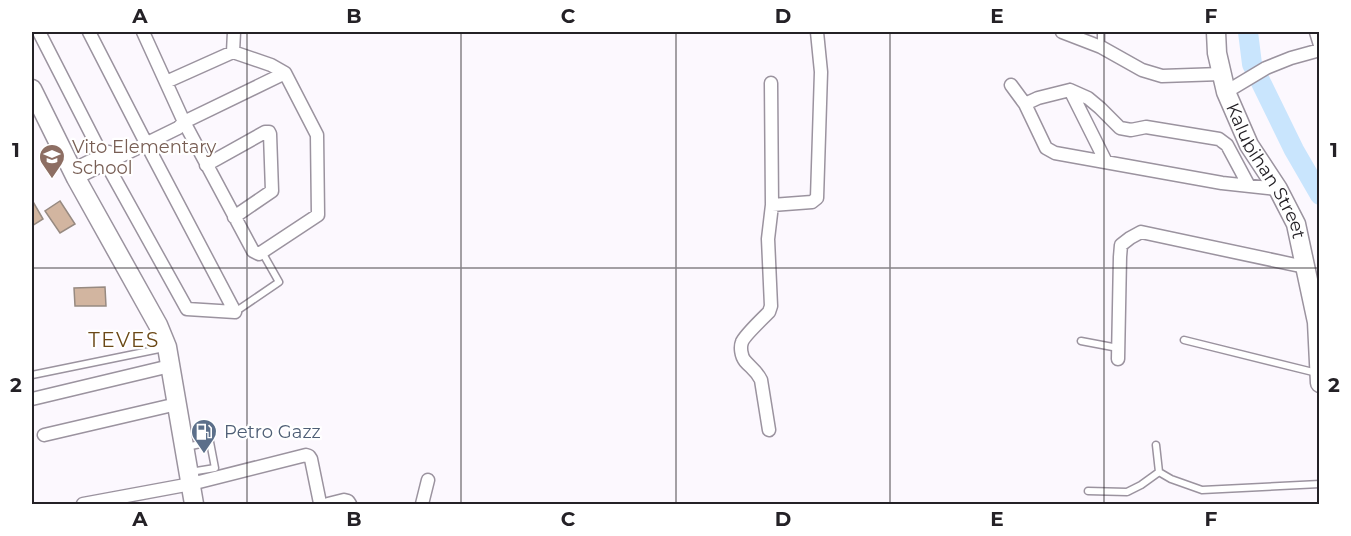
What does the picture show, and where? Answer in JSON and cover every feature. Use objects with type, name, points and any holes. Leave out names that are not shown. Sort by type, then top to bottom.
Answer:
[{"type":"street","points":[[39,32],[104,160],[187,309],[235,312]]},
{"type":"street","points":[[89,32],[235,312]]},
{"type":"street","points":[[143,32],[184,122],[253,251],[259,254],[318,215],[317,135],[285,73],[271,65],[233,52],[166,82]]},
{"type":"street","points":[[233,52],[234,32]]},
{"type":"street","points":[[772,205],[812,202],[817,198],[821,72],[817,32]]},
{"type":"street","points":[[1062,32],[1101,47],[1143,70],[1162,76],[1224,83],[1247,79],[1266,68],[1320,47],[1316,32]]},
{"type":"street","name":"Kalubihan Street","points":[[1216,32],[1217,53],[1224,83],[1250,145],[1278,189],[1296,224],[1317,322],[1319,378]]},
{"type":"street","points":[[74,174],[144,140],[178,128],[184,122],[285,73]]},
{"type":"street","points":[[769,430],[760,380],[741,353],[742,342],[769,312],[771,306],[768,239],[772,205],[771,83]]},
{"type":"street","points":[[1011,85],[1024,104],[1046,148],[1055,153],[1278,189]]},
{"type":"street","points":[[32,89],[74,174],[158,325],[167,347],[184,447],[195,477],[194,504]]},
{"type":"street","points":[[1024,104],[1070,90],[1088,98],[1120,128],[1131,130],[1146,127],[1219,139],[1227,145],[1249,186]]},
{"type":"street","points":[[1070,90],[1106,162]]},
{"type":"street","points":[[206,165],[265,132],[269,132],[273,191],[234,216]]},
{"type":"street","points":[[1118,353],[1121,245],[1141,232],[1305,267]]},
{"type":"street","points":[[32,399],[170,366]]},
{"type":"street","points":[[44,435],[177,404]]},
{"type":"street","points":[[83,504],[195,477],[307,455],[311,459],[322,504]]},
{"type":"street","points":[[422,504],[428,480]]},
{"type":"street","points":[[327,504],[344,500],[350,504]]},
{"type":"lane","points":[[1101,32],[1101,47]]},
{"type":"lane","points":[[235,312],[279,282],[262,252]]},
{"type":"lane","points":[[1184,340],[1319,378]]},
{"type":"lane","points":[[1081,341],[1118,353]]},
{"type":"lane","points":[[32,375],[167,347]]},
{"type":"lane","points":[[184,447],[210,442],[215,468],[195,477]]},
{"type":"lane","points":[[1156,444],[1159,472]]},
{"type":"lane","points":[[1159,472],[1202,490],[1320,484]]},
{"type":"lane","points":[[1088,490],[1127,492],[1159,472]]},
{"type":"building","points":[[32,200],[43,219],[32,226]]},
{"type":"building","points":[[60,201],[75,224],[60,233],[45,211]]},
{"type":"building","points":[[105,287],[106,306],[75,306],[74,288]]},
{"type":"waterway","points":[[1248,32],[1252,64],[1294,150],[1320,195]]},
{"type":"place","name":"Vito Elementary School","points":[[52,180]]},
{"type":"place","name":"Petro Gazz","points":[[204,455]]},
{"type":"district","name":"TEVES","points":[[124,340]]}]
